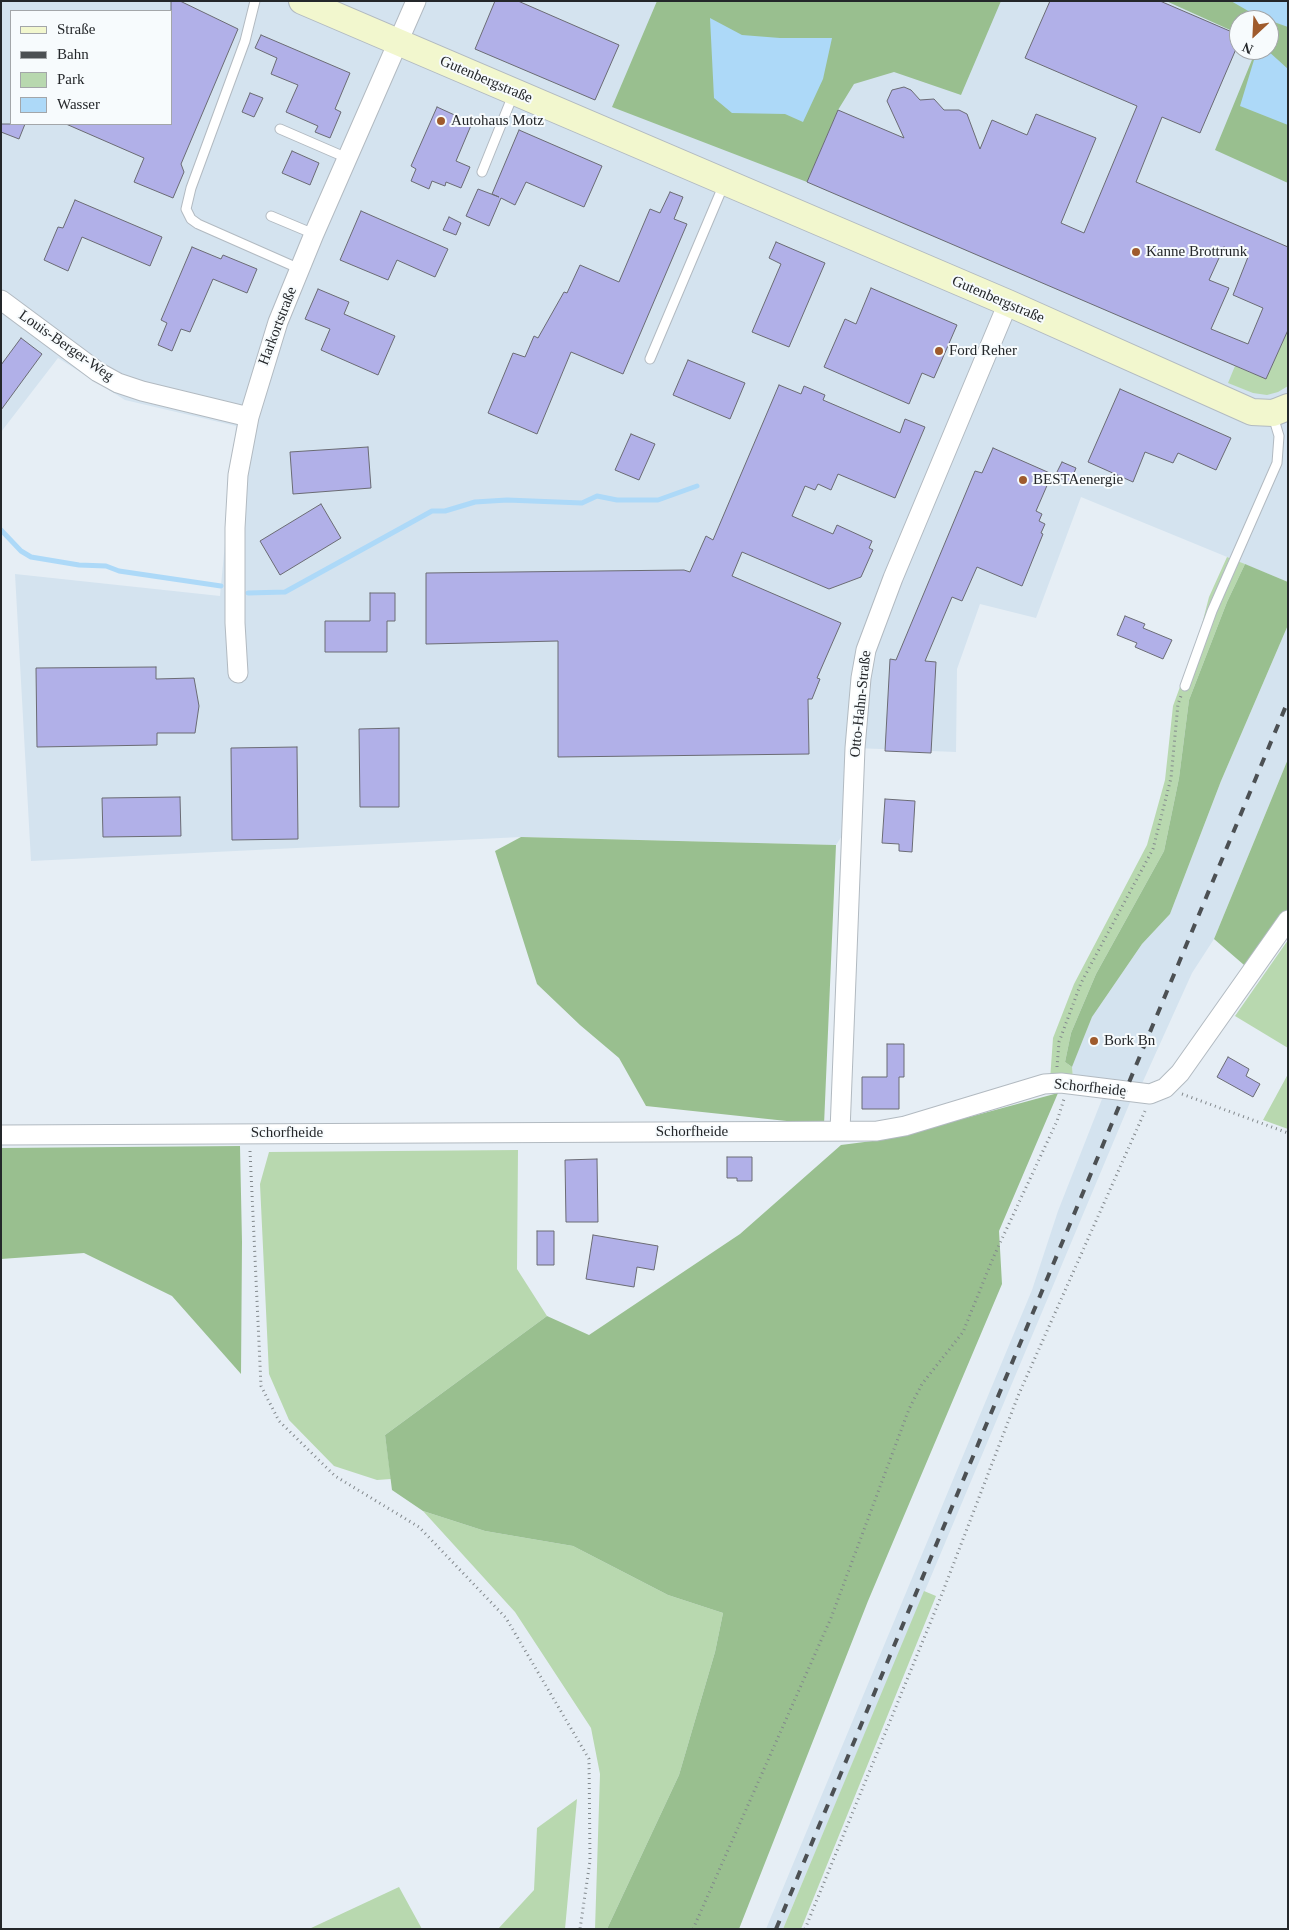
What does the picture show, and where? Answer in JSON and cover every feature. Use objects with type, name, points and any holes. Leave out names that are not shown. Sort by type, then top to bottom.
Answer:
[{"type":"street","name":"Gutenbergstraße","points":[[302,1],[1008,304],[1252,412],[1280,410]]},
{"type":"street","name":"Harkortstraße","points":[[238,673],[234,580],[238,475],[249,417],[278,322],[314,234],[416,1]]},
{"type":"street","name":"Louis-Berger-Weg","points":[[1,300],[98,372],[118,383],[142,391],[249,417]]},
{"type":"street","name":"Otto-Hahn-Straße","points":[[840,1131],[855,748],[859,694],[866,650],[893,578],[1008,304]]},
{"type":"street","points":[[1161,1090],[1180,1073],[1288,920]]},
{"type":"street","name":"Schorfheide","points":[[1,1135],[877,1131],[905,1126],[1030,1088],[1061,1083],[1139,1094],[1161,1090]]},
{"type":"lane","points":[[255,1],[245,41],[191,188],[186,209],[191,219],[198,224],[300,269]]},
{"type":"lane","points":[[482,172],[514,92]]},
{"type":"lane","points":[[280,129],[347,158]]},
{"type":"lane","points":[[650,359],[724,183]]},
{"type":"lane","points":[[271,216],[314,234]]},
{"type":"lane","points":[[1185,686],[1212,611],[1277,463],[1280,410]]},
{"type":"path","points":[[693,1929],[831,1618],[909,1409],[922,1384],[963,1332],[993,1258],[1057,1121],[1064,1100],[1056,1066],[1057,1052],[1081,983],[1153,849],[1171,778],[1178,704],[1185,686]]},
{"type":"path","points":[[806,1929],[940,1599],[1018,1396],[1144,1112],[1161,1090],[1288,1133]]},
{"type":"path","points":[[249,1133],[261,1386],[279,1421],[336,1476],[419,1527],[506,1618],[589,1759],[590,1860],[580,1929]]},
{"type":"shaded area","points":[[1,1],[1288,1],[1288,582],[1081,497],[1036,618],[980,604],[957,669],[956,752],[855,748],[853,819],[836,845],[521,837],[31,861],[15,574],[220,596],[236,426],[125,400],[58,358],[1,432]]},
{"type":"shaded area","points":[[1288,625],[1288,759],[1214,939],[1192,973],[1140,1088],[1073,1078],[1072,1067],[1092,1017],[1142,944],[1170,914],[1221,781]]},
{"type":"shaded area","points":[[1104,1094],[1131,1100],[783,1929],[766,1929],[1032,1290],[1058,1211]]},
{"type":"green space","points":[[657,1],[1001,1],[961,95],[894,72],[854,84],[838,110],[807,182],[612,107]]},
{"type":"green space","points":[[1166,1],[1288,1],[1288,183],[1215,150],[1252,60],[1279,60],[1279,10],[1229,10],[1229,29]]},
{"type":"green space","points":[[1288,330],[1288,386],[1278,392],[1267,395],[1253,393],[1228,383],[1235,366],[1266,379]]},
{"type":"green space","points":[[1227,557],[1245,564],[1227,602],[1189,700],[1179,778],[1164,851],[1096,974],[1071,1033],[1065,1062],[1072,1067],[1073,1078],[1050,1080],[1053,1038],[1074,984],[1147,845],[1165,780],[1173,706],[1200,632],[1209,597]]},
{"type":"green space","points":[[1245,564],[1288,582],[1288,625],[1221,781],[1170,914],[1142,944],[1092,1017],[1072,1067],[1065,1062],[1071,1033],[1096,974],[1164,851],[1179,778],[1189,700],[1227,602]]},
{"type":"green space","points":[[1288,759],[1288,915],[1251,971],[1214,939]]},
{"type":"green space","points":[[521,837],[836,845],[824,1125],[646,1106],[619,1058],[580,1025],[537,984],[495,851]]},
{"type":"green space","points":[[1288,940],[1288,1048],[1235,1016]]},
{"type":"green space","points":[[1288,1074],[1288,1129],[1263,1120]]},
{"type":"green space","points":[[1058,1093],[999,1231],[1002,1284],[868,1601],[739,1929],[607,1929],[679,1775],[715,1652],[723,1613],[668,1595],[573,1546],[485,1531],[423,1511],[392,1490],[385,1435],[547,1316],[589,1335],[740,1234],[841,1145],[888,1139]]},
{"type":"green space","points":[[240,1146],[242,1242],[241,1374],[172,1296],[84,1253],[1,1259],[1,1148]]},
{"type":"green space","points":[[518,1150],[517,1269],[547,1316],[385,1435],[391,1479],[377,1480],[334,1466],[289,1420],[269,1374],[260,1184],[269,1152]]},
{"type":"green space","points":[[423,1511],[485,1531],[573,1546],[668,1595],[723,1613],[715,1652],[679,1775],[607,1929],[595,1929],[600,1774],[591,1728],[515,1612]]},
{"type":"green space","points":[[924,1591],[936,1596],[801,1929],[783,1929]]},
{"type":"green space","points":[[577,1799],[565,1929],[498,1929],[534,1890],[537,1828]]},
{"type":"green space","points":[[399,1887],[422,1929],[309,1929]]},
{"type":"water","points":[[1231,1],[1288,1],[1288,27],[1279,24],[1279,10],[1247,10]]},
{"type":"water","points":[[710,18],[742,35],[780,38],[832,38],[823,79],[803,122],[785,114],[732,113],[714,98]]},
{"type":"water","points":[[1254,60],[1278,60],[1288,69],[1288,125],[1240,106]]},
{"type":"building","points":[[171,1],[180,1],[238,29],[181,164],[184,172],[173,198],[134,182],[144,158],[68,125],[172,125]]},
{"type":"building","points":[[495,1],[518,1],[619,45],[595,100],[475,49]]},
{"type":"building","points":[[1050,1],[1160,1],[1229,31],[1229,60],[1231,60],[1200,133],[1162,117],[1136,182],[1288,247],[1288,330],[1266,379],[807,182],[838,110],[904,138],[887,101],[892,90],[904,87],[911,90],[920,100],[934,99],[944,110],[959,110],[967,114],[980,149],[992,120],[1027,135],[1036,114],[1096,138],[1061,223],[1084,233],[1137,106],[1025,58]],"holes":[[[1224,247],[1248,257],[1233,295],[1263,308],[1248,344],[1211,329],[1229,288],[1209,280]]]},
{"type":"building","points":[[261,35],[350,73],[335,109],[341,112],[330,138],[315,132],[318,126],[286,112],[298,85],[271,74],[277,58],[255,48]]},
{"type":"building","points":[[250,93],[263,98],[254,117],[242,112]]},
{"type":"building","points":[[437,107],[472,123],[456,161],[470,167],[461,188],[446,182],[445,186],[432,181],[429,189],[411,181],[416,169],[411,166]]},
{"type":"building","points":[[1,124],[25,125],[19,139],[1,132]]},
{"type":"building","points":[[519,130],[602,166],[584,207],[526,182],[515,205],[501,198],[489,226],[466,216],[478,189],[499,197],[492,194]]},
{"type":"building","points":[[292,151],[319,163],[310,185],[282,173]]},
{"type":"building","points":[[670,192],[683,197],[674,219],[687,224],[623,374],[571,352],[537,434],[488,413],[513,353],[525,357],[534,336],[538,338],[564,292],[567,293],[580,265],[619,282],[650,209],[660,213]]},
{"type":"building","points":[[75,200],[162,237],[150,266],[82,237],[68,271],[44,260],[58,227],[63,228]]},
{"type":"building","points":[[361,211],[448,249],[435,277],[397,260],[388,280],[340,260]]},
{"type":"building","points":[[449,217],[461,223],[456,235],[443,230]]},
{"type":"building","points":[[776,242],[825,263],[789,347],[752,332],[781,264],[769,258]]},
{"type":"building","points":[[192,247],[221,259],[223,255],[257,269],[247,293],[213,279],[190,332],[181,329],[172,351],[158,345],[167,323],[161,320]]},
{"type":"building","points":[[871,288],[957,325],[934,378],[922,373],[909,404],[824,367],[845,319],[856,324]]},
{"type":"building","points":[[318,289],[349,302],[344,314],[395,336],[378,375],[321,350],[330,329],[305,319]]},
{"type":"building","points":[[21,338],[42,354],[1,410],[1,365]]},
{"type":"building","points":[[688,360],[745,383],[730,419],[673,395]]},
{"type":"building","points":[[779,385],[801,394],[804,386],[825,395],[823,400],[900,433],[905,419],[925,427],[895,498],[838,474],[831,490],[818,484],[815,490],[805,486],[792,516],[833,534],[837,525],[872,541],[869,548],[873,550],[861,577],[829,589],[742,552],[732,576],[841,623],[817,678],[820,679],[812,699],[808,699],[809,754],[558,757],[558,641],[426,644],[426,573],[684,570],[690,572],[706,536],[713,540]]},
{"type":"building","points":[[1120,389],[1231,438],[1216,470],[1178,453],[1173,463],[1145,452],[1133,482],[1088,462]]},
{"type":"building","points":[[631,434],[655,444],[639,480],[615,470]]},
{"type":"building","points":[[368,447],[371,488],[293,494],[290,452]]},
{"type":"building","points":[[993,448],[1052,474],[1036,511],[1042,514],[1039,521],[1045,524],[1041,533],[1043,534],[1022,586],[977,567],[962,601],[952,597],[925,661],[936,662],[931,753],[885,751],[890,659],[896,660],[975,471],[982,473]]},
{"type":"building","points":[[1062,462],[1076,468],[1070,483],[1055,476]]},
{"type":"building","points":[[321,504],[341,538],[280,575],[260,541]]},
{"type":"building","points":[[370,593],[395,593],[395,621],[387,621],[387,652],[325,652],[325,621],[370,621]]},
{"type":"building","points":[[1125,616],[1145,624],[1143,628],[1172,640],[1163,659],[1135,647],[1137,643],[1117,635]]},
{"type":"building","points":[[156,667],[156,679],[194,678],[199,706],[195,733],[157,733],[157,745],[37,747],[36,668]]},
{"type":"building","points":[[399,728],[399,807],[360,807],[359,729]]},
{"type":"building","points":[[297,747],[298,839],[232,840],[231,748]]},
{"type":"building","points":[[180,797],[181,836],[103,837],[102,798]]},
{"type":"building","points":[[885,799],[915,801],[912,852],[899,851],[899,844],[882,843]]},
{"type":"building","points":[[887,1044],[904,1044],[904,1077],[899,1077],[899,1109],[862,1109],[862,1077],[887,1077]]},
{"type":"building","points":[[1228,1057],[1249,1069],[1246,1076],[1260,1084],[1253,1097],[1217,1077]]},
{"type":"building","points":[[727,1157],[752,1157],[752,1181],[737,1181],[737,1178],[727,1178]]},
{"type":"building","points":[[597,1159],[598,1222],[566,1222],[565,1160]]},
{"type":"building","points":[[537,1231],[554,1231],[554,1265],[537,1265]]},
{"type":"building","points":[[593,1235],[658,1246],[654,1270],[637,1267],[634,1287],[586,1279]]},
{"type":"waterway","points":[[248,593],[285,592],[432,511],[445,511],[475,502],[507,500],[582,503],[597,496],[617,500],[658,500],[697,486]]},
{"type":"waterway","points":[[1,530],[21,551],[31,557],[79,565],[106,566],[119,571],[221,586]]},
{"type":"railway","points":[[776,1929],[1288,701]]},
{"type":"place","name":"Autohaus Motz","points":[[441,121]]},
{"type":"place","name":"Kanne Brottrunk","points":[[1136,252]]},
{"type":"place","name":"Ford Reher","points":[[939,351]]},
{"type":"place","name":"BESTAenergie","points":[[1023,480]]},
{"type":"place","name":"Bork Bn","points":[[1094,1041]]}]
